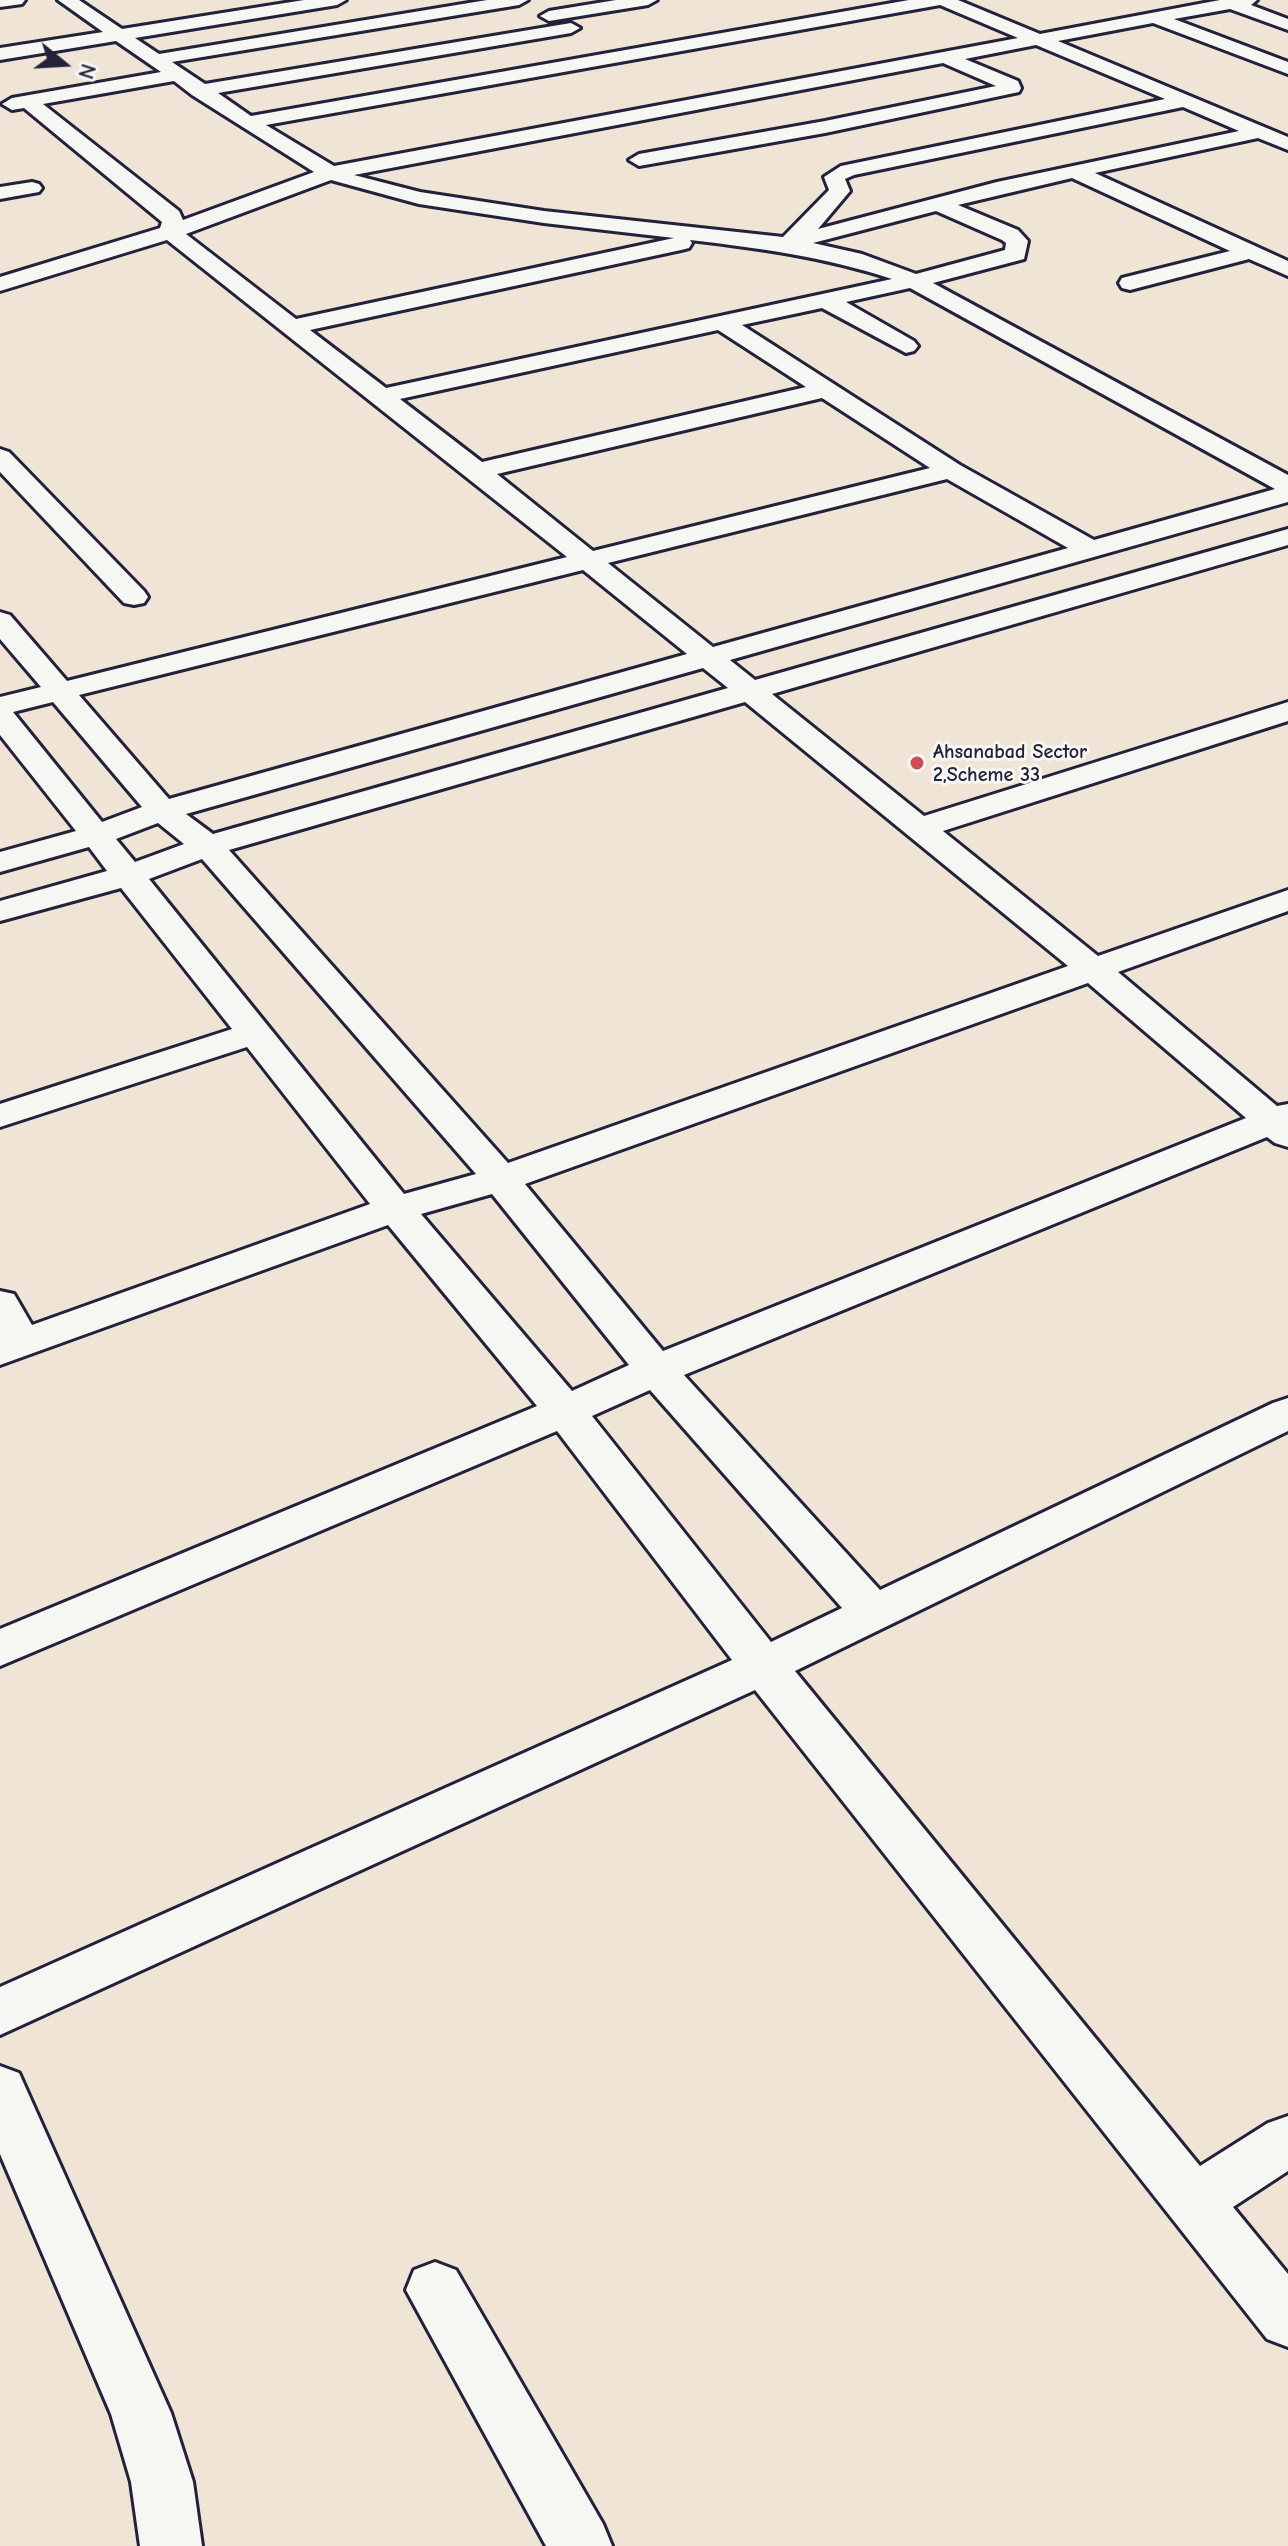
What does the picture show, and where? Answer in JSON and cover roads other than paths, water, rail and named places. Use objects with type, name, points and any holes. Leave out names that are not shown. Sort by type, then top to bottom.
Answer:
[{"type":"street","points":[[0,2],[16,0]]},
{"type":"street","points":[[67,0],[199,91],[330,173],[419,198],[544,217],[786,244],[854,259],[913,281],[1288,486]]},
{"type":"street","points":[[0,54],[337,0]]},
{"type":"street","points":[[153,60],[518,0],[652,69]]},
{"type":"street","points":[[549,16],[648,0]]},
{"type":"street","points":[[248,122],[941,0],[1288,144]]},
{"type":"street","points":[[0,284],[170,232],[330,173],[1078,33],[1222,2],[1288,25]]},
{"type":"street","points":[[1113,10],[1233,47],[1288,68]]},
{"type":"street","points":[[1039,16],[1106,44]]},
{"type":"street","points":[[199,91],[585,35]]},
{"type":"street","points":[[1233,47],[1288,36]]},
{"type":"street","points":[[639,160],[840,124],[1012,88],[945,57]]},
{"type":"street","points":[[14,104],[175,75]]},
{"type":"street","points":[[690,88],[716,100]]},
{"type":"street","points":[[786,244],[811,224],[818,212],[833,200],[840,191],[834,177],[848,170],[1185,101]]},
{"type":"street","points":[[14,104],[171,216],[170,232]]},
{"type":"street","points":[[786,244],[1073,171],[1260,132]]},
{"type":"street","points":[[1073,171],[1288,269]]},
{"type":"street","points":[[0,193],[32,188]]},
{"type":"street","points":[[378,397],[913,281],[1016,254],[1017,241],[1010,235],[939,204]]},
{"type":"street","points":[[0,1648],[656,1370],[1282,1124],[708,656],[170,232]]},
{"type":"street","points":[[290,327],[719,235]]},
{"type":"street","points":[[1130,283],[1252,252]]},
{"type":"street","points":[[825,300],[906,346]]},
{"type":"street","points":[[721,322],[951,470],[1090,549]]},
{"type":"street","points":[[477,471],[825,390]]},
{"type":"street","points":[[0,457],[134,597]]},
{"type":"street","points":[[0,706],[951,470]]},
{"type":"street","points":[[0,862],[96,835],[162,811],[1288,494]]},
{"type":"street","points":[[0,911],[130,875],[208,846],[1288,537]]},
{"type":"street","points":[[0,621],[162,811],[208,846],[501,1179],[656,1370],[874,1613]]},
{"type":"street","points":[[920,828],[1288,711]]},
{"type":"street","points":[[0,715],[395,1209],[565,1411],[763,1666],[1288,2319]]},
{"type":"street","points":[[0,1304],[10,1347],[395,1209],[501,1179],[1288,900]]},
{"type":"street","points":[[0,1116],[255,1033]]},
{"type":"street","points":[[0,2012],[763,1666],[1288,1413]]},
{"type":"street","points":[[0,2090],[141,2413],[162,2482],[171,2546]]},
{"type":"street","points":[[1193,2201],[1288,2141]]},
{"type":"street","points":[[435,2290],[581,2546]]},
{"type":"place","name":"Ahsanabad Sector 2,Scheme 33","points":[[917,763]]}]
